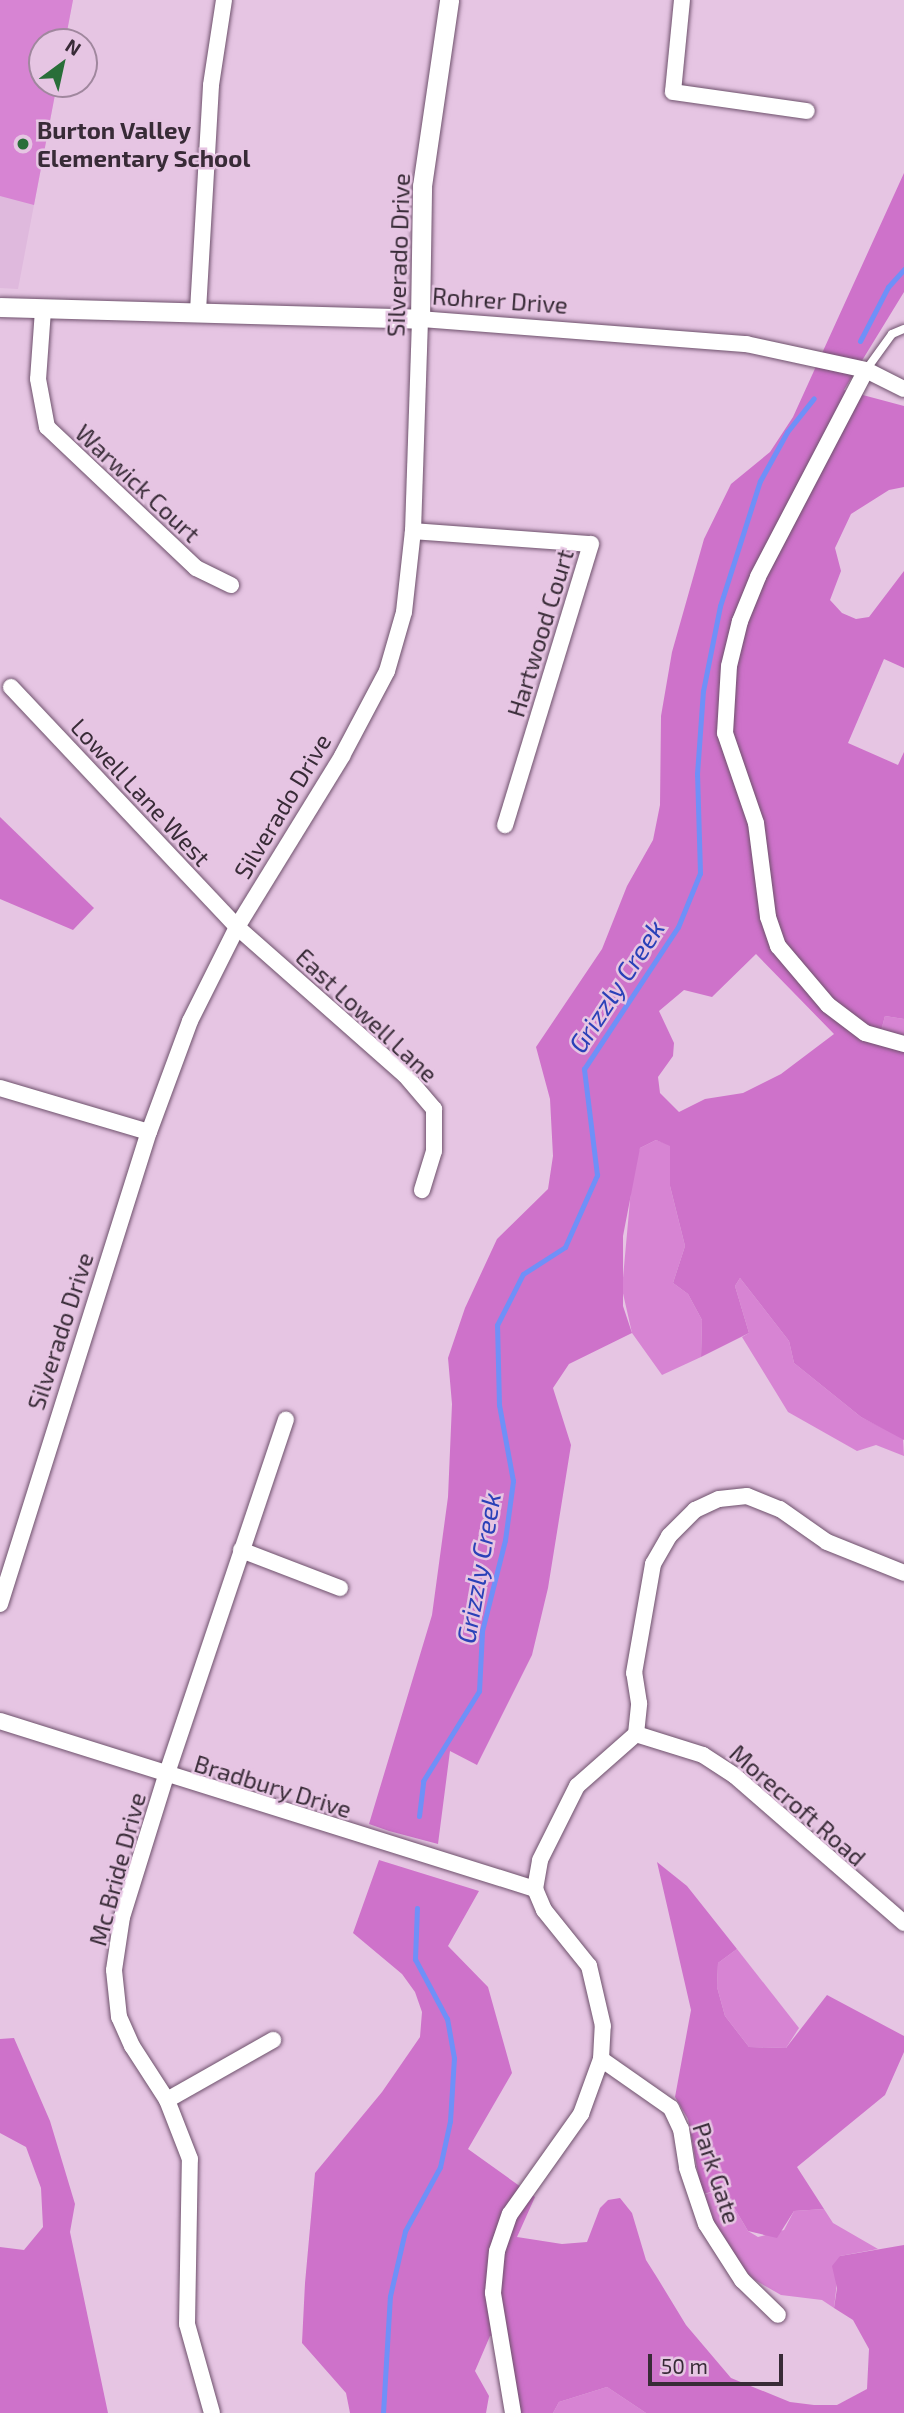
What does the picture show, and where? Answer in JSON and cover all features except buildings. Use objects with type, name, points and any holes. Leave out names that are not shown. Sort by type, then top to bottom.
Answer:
[{"type":"street","points":[[198,311],[211,85],[224,0]]},
{"type":"street","name":"Silverado Drive","points":[[0,1604],[8,1549],[149,1132],[190,1021],[237,928],[342,756],[387,671],[404,611],[413,531],[422,186],[449,0]]},
{"type":"street","points":[[682,0],[673,92],[807,111]]},
{"type":"street","name":"Rohrer Drive","points":[[0,307],[420,319],[746,344],[866,370],[904,389]]},
{"type":"street","name":"Warwick Court","points":[[43,310],[38,379],[47,427],[195,568],[231,585]]},
{"type":"street","points":[[866,370],[763,566],[740,621],[729,666],[725,733],[756,823],[768,917],[778,946],[828,1005],[864,1033],[904,1044]]},
{"type":"street","name":"Hartwood Court","points":[[413,531],[592,544],[505,825]]},
{"type":"street","name":"Lowell Lane West","points":[[5,692],[237,928]]},
{"type":"street","name":"East Lowell Lane","points":[[237,928],[405,1075],[434,1109],[434,1152],[422,1190]]},
{"type":"street","points":[[0,1088],[149,1132]]},
{"type":"street","name":"Mc Bride Drive","points":[[212,2413],[187,2324],[190,2159],[167,2100],[132,2046],[119,2017],[114,1970],[122,1917],[166,1776],[286,1420]]},
{"type":"street","points":[[513,2413],[493,2293],[497,2251],[510,2214],[581,2114],[601,2059],[603,2026],[589,1966],[544,1910],[535,1889],[540,1860],[577,1786],[636,1734],[639,1703],[634,1673],[653,1564],[669,1536],[695,1510],[719,1499],[747,1496],[780,1509],[827,1542],[904,1573]]},
{"type":"street","points":[[240,1550],[340,1588]]},
{"type":"street","name":"Bradbury Drive","points":[[0,1721],[166,1776],[535,1889]]},
{"type":"street","name":"Morecroft Road","points":[[636,1734],[703,1755],[735,1776],[904,1923]]},
{"type":"street","points":[[167,2100],[273,2040]]},
{"type":"street","name":"Park Gate","points":[[601,2059],[671,2108],[681,2129],[687,2168],[706,2224],[741,2280],[778,2315]]},
{"type":"lane","points":[[866,370],[892,334],[904,329]]},
{"type":"shaded area","name":"Burton Valley Elementary School","points":[[0,0],[73,0],[68,28],[28,28],[28,98],[54,98],[18,289],[0,288]]},
{"type":"shaded area","name":"Burton Valley Elementary School","points":[[0,0],[73,0],[68,28],[28,28],[28,98],[54,98],[34,205],[0,196]]},
{"type":"shaded area","points":[[904,173],[904,292],[844,390],[904,406],[904,487],[889,490],[851,514],[835,548],[841,571],[830,600],[842,613],[856,619],[869,617],[904,571],[904,668],[884,659],[848,743],[898,765],[904,752],[904,1019],[885,1016],[881,1031],[904,1049],[904,1440],[861,1417],[794,1363],[789,1341],[740,1278],[735,1286],[749,1333],[701,1357],[702,1320],[688,1294],[673,1283],[685,1246],[670,1186],[670,1146],[656,1140],[640,1148],[623,1236],[623,1306],[632,1333],[569,1364],[553,1388],[571,1445],[548,1588],[532,1655],[477,1765],[450,1751],[438,1844],[389,1831],[369,1824],[432,1615],[448,1497],[452,1404],[448,1358],[465,1308],[497,1239],[548,1189],[553,1156],[550,1099],[536,1047],[602,949],[627,886],[653,840],[660,805],[661,716],[672,652],[704,539],[731,484],[770,452],[793,417]],"holes":[[[756,954],[834,1034],[781,1074],[743,1093],[705,1099],[679,1112],[660,1093],[658,1077],[673,1056],[674,1043],[659,1011],[684,990],[712,997]]]},
{"type":"shaded area","points":[[0,817],[94,908],[73,930],[0,899]]},
{"type":"shaded area","points":[[885,1016],[904,1019],[904,1036],[881,1031]]},
{"type":"shaded area","points":[[656,1140],[670,1145],[670,1186],[685,1246],[673,1283],[688,1294],[702,1320],[701,1357],[662,1375],[632,1333],[622,1289],[633,1167],[640,1148]]},
{"type":"shaded area","points":[[740,1278],[789,1341],[794,1363],[861,1417],[903,1438],[904,1456],[876,1445],[857,1451],[788,1412],[742,1337],[749,1333],[735,1286]]},
{"type":"shaded area","points":[[379,1860],[479,1891],[448,1946],[488,1987],[512,2073],[468,2149],[535,2197],[517,2237],[562,2244],[587,2242],[600,2208],[608,2200],[620,2198],[632,2213],[646,2260],[686,2325],[731,2378],[790,2402],[814,2405],[837,2405],[867,2389],[869,2349],[853,2320],[834,2308],[837,2288],[832,2266],[840,2256],[904,2245],[904,2413],[646,2413],[607,2387],[559,2402],[553,2413],[510,2413],[502,2332],[490,2336],[475,2371],[489,2396],[486,2413],[350,2413],[346,2393],[302,2343],[305,2283],[315,2173],[382,2092],[420,2037],[422,2012],[415,1992],[402,1974],[353,1933]]},
{"type":"shaded area","points":[[657,1862],[687,1886],[737,1949],[718,1963],[717,1987],[725,2016],[749,2047],[786,2048],[827,1995],[904,2036],[904,2052],[885,2095],[797,2167],[824,2209],[794,2211],[777,2238],[748,2231],[728,2197],[715,2191],[703,2194],[701,2190],[688,2119],[675,2097],[691,2010]]},
{"type":"shaded area","points":[[737,1949],[799,2028],[786,2048],[749,2047],[725,2016],[717,1987],[718,1963]]},
{"type":"shaded area","points":[[14,2038],[50,2121],[75,2204],[70,2232],[108,2413],[0,2413],[0,2247],[24,2250],[43,2227],[41,2188],[26,2147],[0,2133],[0,2039]]},
{"type":"shaded area","points":[[715,2191],[728,2197],[748,2231],[758,2237],[784,2230],[794,2211],[824,2209],[833,2223],[878,2249],[840,2256],[834,2308],[822,2300],[781,2295],[753,2279],[722,2244],[703,2195]]},
{"type":"shaded area","points":[[607,2387],[646,2413],[553,2413],[559,2402]]},
{"type":"waterway","name":"Grizzly Creek","points":[[860,341],[888,287],[904,269]]},
{"type":"waterway","name":"Grizzly Creek","points":[[419,1816],[423,1781],[479,1691],[482,1631],[505,1540],[513,1481],[499,1405],[497,1325],[523,1274],[565,1247],[597,1175],[584,1069],[678,927],[700,873],[697,774],[703,691],[720,606],[760,481],[787,432],[814,398]]},
{"type":"waterway","name":"Grizzly Creek","points":[[383,2413],[390,2296],[405,2231],[440,2167],[450,2121],[454,2058],[447,2019],[415,1959],[417,1908]]},
{"type":"place","name":"Burton Valley Elementary School","points":[[23,144]]}]
